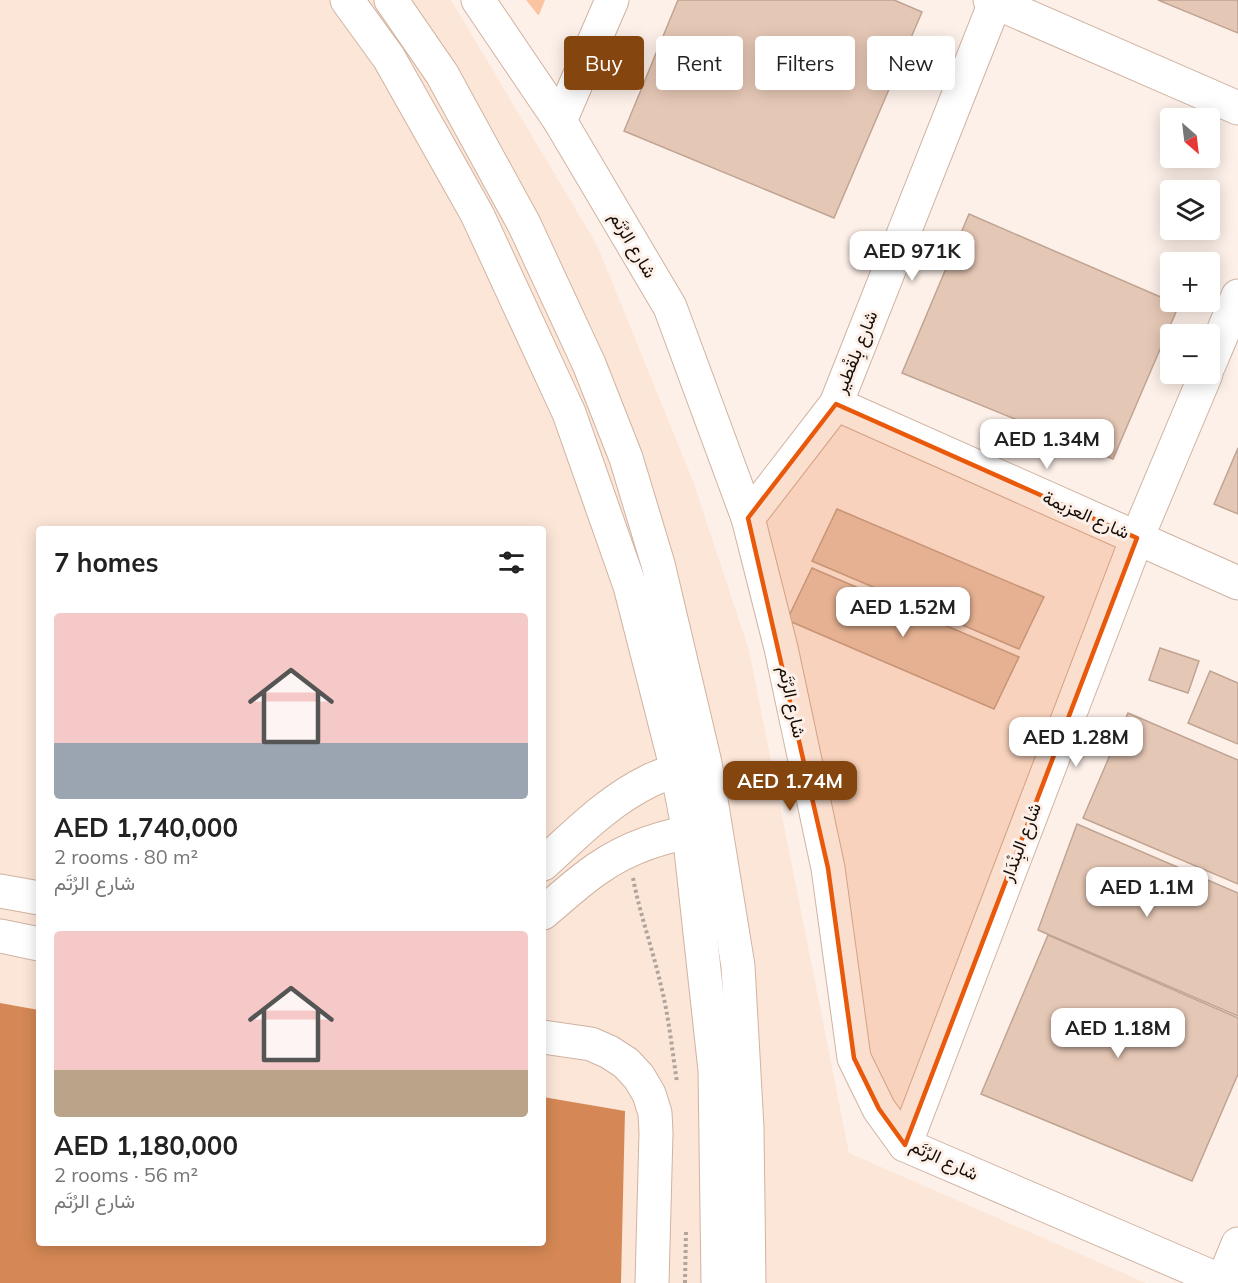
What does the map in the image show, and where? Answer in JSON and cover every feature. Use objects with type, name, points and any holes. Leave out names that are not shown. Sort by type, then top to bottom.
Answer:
[{"type":"street","points":[[347,0],[389,57],[477,214],[569,413],[691,766]]},
{"type":"street","points":[[391,0],[442,74],[519,214],[589,364],[626,458],[658,564],[703,830],[738,966],[747,1128],[749,1283]]},
{"type":"street","name":"شارع الرُتَم","points":[[478,0],[560,121],[670,307],[748,518],[781,648],[828,868],[854,1058],[879,1109],[905,1145],[1224,1282]]},
{"type":"street","points":[[560,121],[612,0]]},
{"type":"street","points":[[994,1],[1238,108]]},
{"type":"street","name":"شارع بِلقْطير","points":[[748,518],[836,404],[994,1]]},
{"type":"street","points":[[1220,339],[1238,296]]},
{"type":"street","name":"شارع البِنْدَار","points":[[905,1145],[1137,538],[1202,384]]},
{"type":"street","name":"شارع العزيمة","points":[[836,404],[1238,583]]},
{"type":"street","points":[[546,861],[601,811],[625,794],[650,780],[691,766]]},
{"type":"street","points":[[546,911],[596,869],[629,850],[648,842],[703,830]]},
{"type":"street","points":[[703,830],[715,1070],[718,1283]]},
{"type":"street","points":[[0,891],[36,897]]},
{"type":"street","points":[[0,936],[36,943]]},
{"type":"street","points":[[546,1037],[591,1044],[609,1052],[626,1063],[639,1077],[649,1094],[655,1113],[656,1133],[652,1283]]},
{"type":"street","points":[[1224,1282],[1238,1244]]},
{"type":"path","points":[[629,850],[636,898],[664,997],[677,1086]]},
{"type":"path","points":[[685,1283],[687,1226]]},
{"type":"highlighted area","points":[[836,404],[1137,538],[905,1145],[879,1109],[854,1058],[828,868],[748,518]]},
{"type":"shaded area","points":[[0,0],[451,0],[597,245],[693,481],[749,650],[849,1153],[1146,1283],[621,1283],[625,1111],[546,1098],[546,526],[36,526],[36,1009],[0,1003]]},
{"type":"shaded area","points":[[526,0],[545,0],[539,15],[538,15]]},
{"type":"shaded area","points":[[0,1003],[36,1009],[36,1246],[546,1246],[546,1098],[625,1111],[621,1283],[0,1283]]},
{"type":"building","points":[[678,0],[894,0],[922,12],[912,36],[867,36],[867,90],[889,90],[834,218],[624,131],[641,90],[644,90],[644,82],[656,53],[656,90],[743,90],[743,36],[663,36]]},
{"type":"building","points":[[1158,0],[1238,0],[1238,33]]},
{"type":"building","points":[[969,214],[1160,297],[1160,312],[1176,312],[1171,324],[1160,324],[1160,349],[1113,459],[902,373]]},
{"type":"building","points":[[1238,448],[1238,514],[1214,504]]},
{"type":"building","points":[[837,509],[1044,597],[1019,649],[812,561]]},
{"type":"building","points":[[812,568],[1019,657],[994,709],[787,620]]},
{"type":"building","points":[[1160,648],[1199,661],[1188,693],[1149,680]]},
{"type":"building","points":[[1210,671],[1238,683],[1238,744],[1188,723]]},
{"type":"building","points":[[1128,713],[1238,760],[1238,884],[1083,818]]},
{"type":"building","points":[[1077,824],[1238,893],[1238,1016],[1038,930]]},
{"type":"building","points":[[1048,935],[1238,1018],[1238,1074],[1192,1181],[981,1094]]}]
